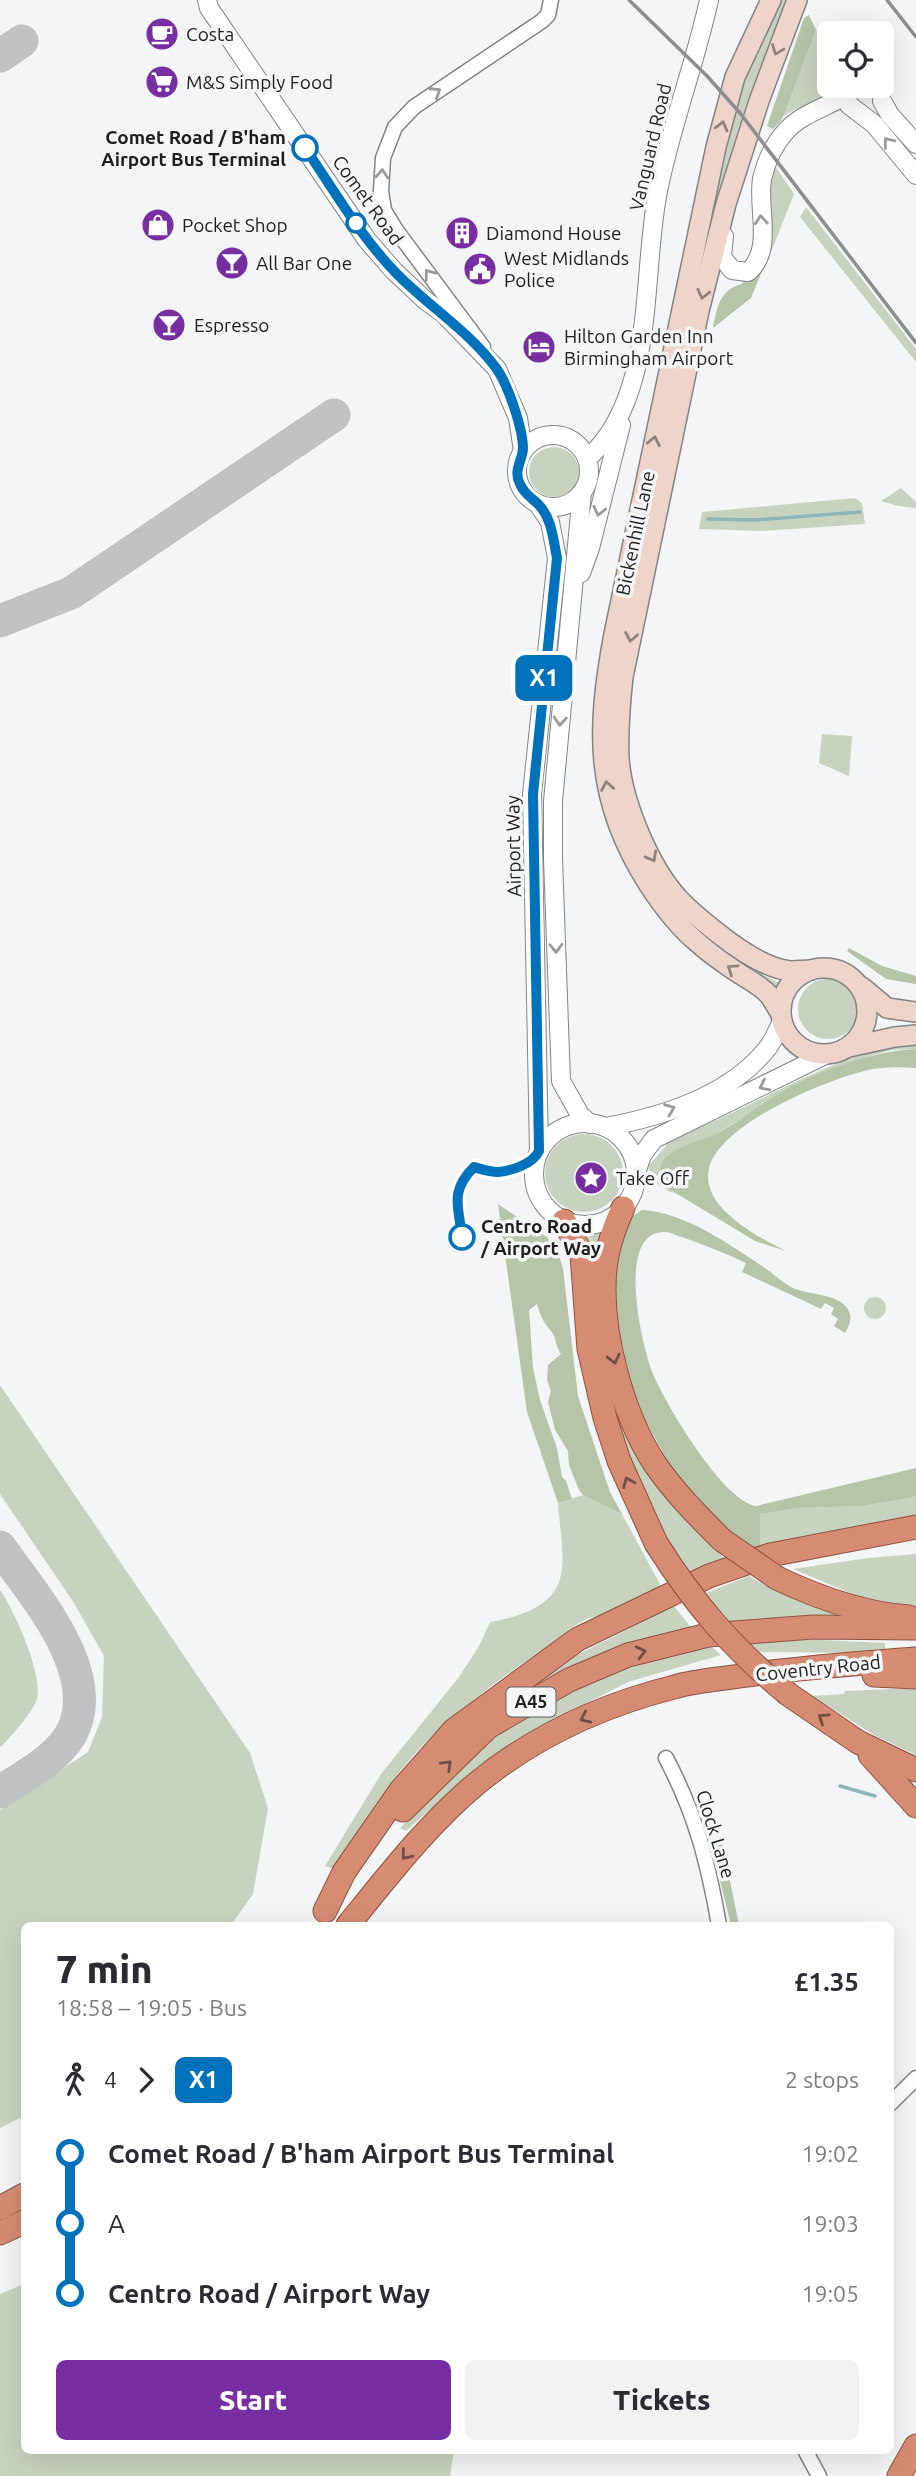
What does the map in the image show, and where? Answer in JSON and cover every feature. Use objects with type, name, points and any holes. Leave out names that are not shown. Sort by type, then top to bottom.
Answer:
[{"type":"highway","points":[[623,1208],[612,1232],[605,1281],[606,1311],[621,1385],[636,1427],[653,1462],[688,1506],[722,1540],[778,1578],[823,1598],[880,1612],[916,1617]]},
{"type":"highway","points":[[564,1222],[582,1255],[589,1349],[605,1418],[623,1471],[656,1544],[679,1580],[708,1618],[748,1661],[788,1694],[858,1742],[916,1770]]},
{"type":"highway","points":[[320,1918],[344,1872],[401,1790],[454,1730],[578,1639],[709,1576],[771,1555],[916,1527]]},
{"type":"highway","points":[[771,1555],[916,1544]]},
{"type":"highway","name":"Coventry Road","points":[[320,1918],[410,1801],[488,1727],[557,1687],[628,1655],[708,1635],[813,1627],[916,1628]]},
{"type":"highway","name":"Coventry Road","points":[[731,1677],[916,1659]]},
{"type":"highway","points":[[731,1677],[916,1677]]},
{"type":"highway","name":"A45","points":[[350,1922],[417,1841],[475,1785],[499,1767],[564,1728],[596,1713],[675,1686],[731,1677]]},
{"type":"highway","points":[[858,1742],[916,1806]]},
{"type":"highway","points":[[0,2208],[21,2197]]},
{"type":"highway","points":[[0,2233],[21,2223]]},
{"type":"highway","points":[[899,2476],[916,2446]]},
{"type":"main road","name":"Bickenhill Lane","points":[[771,0],[735,77],[716,147],[614,634],[602,721],[607,794],[621,836],[640,871],[659,901],[695,941],[769,995],[781,1018]]},
{"type":"main road","name":"Bickenhill Lane","points":[[797,0],[759,101],[726,204],[696,324],[623,677],[619,760],[626,792],[645,845],[678,898],[743,951],[789,971],[811,970]]},
{"type":"main road","points":[[856,982],[864,992],[868,1016],[859,1039],[838,1053],[825,1055],[813,1054],[793,1042],[781,1018],[785,992],[801,975],[811,970],[836,969],[847,974],[887,1008],[916,1012]]},
{"type":"main road","points":[[849,1047],[916,1035]]},
{"type":"street","name":"Comet Road","points":[[207,0],[209,8],[368,240],[394,271],[426,302],[444,314],[497,369]]},
{"type":"street","points":[[523,451],[533,441],[545,436],[561,436],[576,443],[587,459],[589,472],[582,492],[570,503],[556,507],[538,504],[528,497],[519,484],[517,470],[523,451],[518,418],[497,369],[474,332],[396,230],[384,210],[381,191],[383,158],[395,127],[414,107],[534,27],[548,15],[551,0]]},
{"type":"street","name":"Vanguard Road","points":[[587,459],[603,443],[628,397],[641,346],[658,191],[673,127],[699,46],[709,0]]},
{"type":"street","points":[[726,204],[722,257],[732,270],[748,272],[756,265],[762,252],[762,179],[771,153],[787,130],[835,98]]},
{"type":"street","points":[[848,98],[849,105],[874,124],[916,175]]},
{"type":"street","points":[[858,111],[870,112],[878,108],[881,98]]},
{"type":"street","points":[[884,98],[890,115],[916,144]]},
{"type":"street","points":[[571,604],[590,548],[628,397]]},
{"type":"street","name":"Airport Way","points":[[582,492],[553,801],[558,1032],[561,1081],[580,1115],[597,1126]]},
{"type":"street","name":"Airport Way","points":[[538,504],[550,522],[557,558],[533,794],[539,1151]]},
{"type":"street","points":[[781,1018],[767,1049],[744,1071],[718,1088],[645,1119],[597,1126],[565,1127],[550,1137],[539,1151],[534,1166],[540,1200],[564,1222],[585,1226],[608,1220],[623,1208],[633,1191],[642,1155],[654,1139],[825,1055]]},
{"type":"street","points":[[597,1126],[620,1138],[631,1152],[636,1173]]},
{"type":"street","name":"Clock Lane","points":[[666,1758],[682,1787],[696,1823],[718,1922]]},
{"type":"street","points":[[894,2100],[916,2078]]},
{"type":"street","points":[[807,2454],[819,2476]]},
{"type":"green space","points":[[778,0],[789,0],[735,156],[690,327],[618,676],[614,736],[621,793],[632,829],[667,891],[690,919],[717,943],[746,965],[779,983],[775,990],[697,933],[669,901],[641,860],[622,814],[616,790],[611,766],[609,716],[623,626],[728,127],[750,60]]},
{"type":"green space","points":[[809,15],[816,30],[784,115],[773,129],[767,126],[804,18]]},
{"type":"green space","points":[[816,30],[817,98],[821,98],[784,115]]},
{"type":"green space","points":[[775,166],[794,194],[771,252],[768,185]]},
{"type":"green space","points":[[806,207],[916,349],[916,362],[800,217]]},
{"type":"green space","points":[[763,269],[751,298],[713,328],[724,295],[742,284],[745,277],[753,276]]},
{"type":"green space","points":[[554,447],[571,455],[579,472],[571,489],[554,497],[537,489],[529,472],[537,455]]},
{"type":"green space","points":[[901,488],[916,502],[916,508],[881,501]]},
{"type":"green space","points":[[855,498],[862,503],[865,524],[761,531],[699,529],[702,512]]},
{"type":"green space","points":[[822,734],[852,736],[849,776],[819,763]]},
{"type":"green space","points":[[849,948],[882,966],[916,976],[916,984],[886,979],[847,951]]},
{"type":"green space","points":[[828,979],[845,984],[853,992],[858,1009],[853,1026],[845,1034],[828,1039],[811,1034],[803,1026],[798,1009],[803,992],[811,984]]},
{"type":"green space","points":[[916,1043],[916,1049],[892,1050],[873,1055],[797,1084],[713,1136],[668,1155],[669,1189],[676,1194],[661,1187],[651,1176],[649,1165],[666,1146],[664,1142],[839,1063],[889,1047]]},
{"type":"green space","points":[[916,1049],[916,1068],[873,1069],[832,1081],[757,1118],[735,1133],[719,1149],[710,1165],[708,1180],[712,1193],[732,1218],[786,1251],[755,1241],[669,1189],[663,1181],[660,1168],[670,1154],[716,1134],[798,1083],[856,1060]]},
{"type":"green space","points":[[584,1134],[599,1137],[612,1145],[620,1158],[623,1173],[620,1188],[612,1201],[599,1209],[584,1212],[569,1209],[556,1201],[548,1188],[545,1173],[548,1158],[556,1145],[569,1137]]},
{"type":"green space","points":[[498,1204],[517,1217],[521,1226],[537,1230],[544,1235],[558,1253],[563,1269],[578,1396],[610,1492],[622,1514],[583,1495],[579,1490],[569,1465],[568,1451],[555,1430],[548,1402],[551,1391],[547,1380],[548,1365],[561,1354],[537,1304],[529,1310],[533,1368],[540,1400],[557,1448],[562,1477],[572,1499],[558,1503],[527,1412]]},
{"type":"green space","points":[[642,1210],[658,1212],[690,1223],[749,1257],[789,1286],[843,1303],[850,1314],[845,1333],[834,1326],[838,1319],[831,1314],[834,1308],[825,1303],[821,1309],[742,1272],[746,1263],[670,1233],[650,1236],[640,1249],[636,1268],[636,1292],[643,1340],[653,1374],[697,1450],[728,1488],[756,1506],[916,1468],[916,1497],[862,1506],[797,1508],[760,1514],[760,1552],[731,1534],[678,1480],[633,1398],[622,1365],[612,1273],[624,1222]]},
{"type":"green space","points":[[607,1230],[619,1396],[725,1551],[721,1556],[730,1561],[689,1576],[663,1540],[615,1429],[581,1234]]},
{"type":"green space","points":[[875,1297],[883,1300],[886,1308],[883,1316],[875,1319],[867,1316],[864,1308],[867,1300]]},
{"type":"green space","points":[[0,1385],[250,1753],[268,1808],[253,1894],[233,1922],[21,1922],[21,2118],[0,2128],[0,1810],[88,1752],[102,1717],[104,1656],[74,1603],[0,1494]]},
{"type":"green space","points":[[583,1495],[622,1514],[661,1586],[604,1615],[588,1618],[569,1629],[569,1633],[515,1668],[464,1708],[432,1736],[404,1766],[334,1869],[325,1866],[381,1774],[459,1677],[479,1646],[490,1622],[530,1610],[548,1599],[554,1591],[559,1582],[562,1563],[558,1503]]},
{"type":"green space","points":[[916,1497],[916,1519],[760,1552],[759,1514],[797,1508],[862,1506]]},
{"type":"green space","points":[[916,1554],[916,1608],[864,1599],[793,1569],[868,1558]]},
{"type":"green space","points":[[749,1576],[793,1597],[871,1619],[731,1624],[706,1593]]},
{"type":"green space","points":[[0,1590],[26,1643],[38,1688],[37,1699],[31,1710],[0,1747]]},
{"type":"green space","points":[[674,1606],[692,1629],[460,1733],[571,1658]]},
{"type":"green space","points":[[802,1639],[885,1643],[885,1653],[758,1652],[745,1640]]},
{"type":"green space","points":[[710,1645],[721,1655],[628,1682],[564,1715],[503,1751],[465,1778],[406,1831],[400,1828],[480,1750],[533,1710],[598,1679]]},
{"type":"green space","points":[[916,1689],[916,1755],[874,1735],[812,1696],[844,1694],[845,1691]]},
{"type":"green space","points":[[719,1835],[738,1922],[730,1922],[712,1848]]},
{"type":"green space","points":[[21,2285],[21,2454],[453,2454],[450,2476],[0,2476],[0,2294]]},
{"type":"waterway","points":[[708,519],[755,520],[860,512]]},
{"type":"waterway","points":[[840,1786],[875,1796]]},
{"type":"taxiway","points":[[0,56],[22,41]]},
{"type":"taxiway","points":[[0,621],[71,593],[334,415]]},
{"type":"taxiway","points":[[0,1547],[46,1611],[60,1636],[72,1661],[78,1686],[79,1710],[71,1734],[57,1752],[0,1792]]},
{"type":"railway","points":[[629,0],[707,76],[740,113],[916,343]]},
{"type":"railway","points":[[887,0],[916,37]]},
{"type":"bus line","name":"X1","points":[[305,148],[368,240],[394,271],[426,302],[444,314],[497,369],[518,418],[523,451],[518,461],[519,484],[550,522],[557,558],[533,794],[539,1151],[536,1157],[523,1166],[497,1172],[474,1167],[462,1179],[457,1204],[462,1237]]},
{"type":"place","name":"Costa","points":[[162,34]]},
{"type":"place","name":"M&S Simply Food","points":[[162,82]]},
{"type":"place","name":"Comet Road / B'ham Airport Bus Terminal","points":[[305,148]]},
{"type":"place","name":"Pocket Shop","points":[[158,225]]},
{"type":"place","name":"Diamond House","points":[[462,233]]},
{"type":"place","name":"All Bar One","points":[[232,263]]},
{"type":"place","name":"West Midlands Police","points":[[480,269]]},
{"type":"place","name":"Espresso","points":[[169,325]]},
{"type":"place","name":"Hilton Garden Inn Birmingham Airport","points":[[539,347]]},
{"type":"place","name":"Take Off","points":[[591,1178]]},
{"type":"place","name":"Centro Road / Airport Way","points":[[462,1237]]}]
